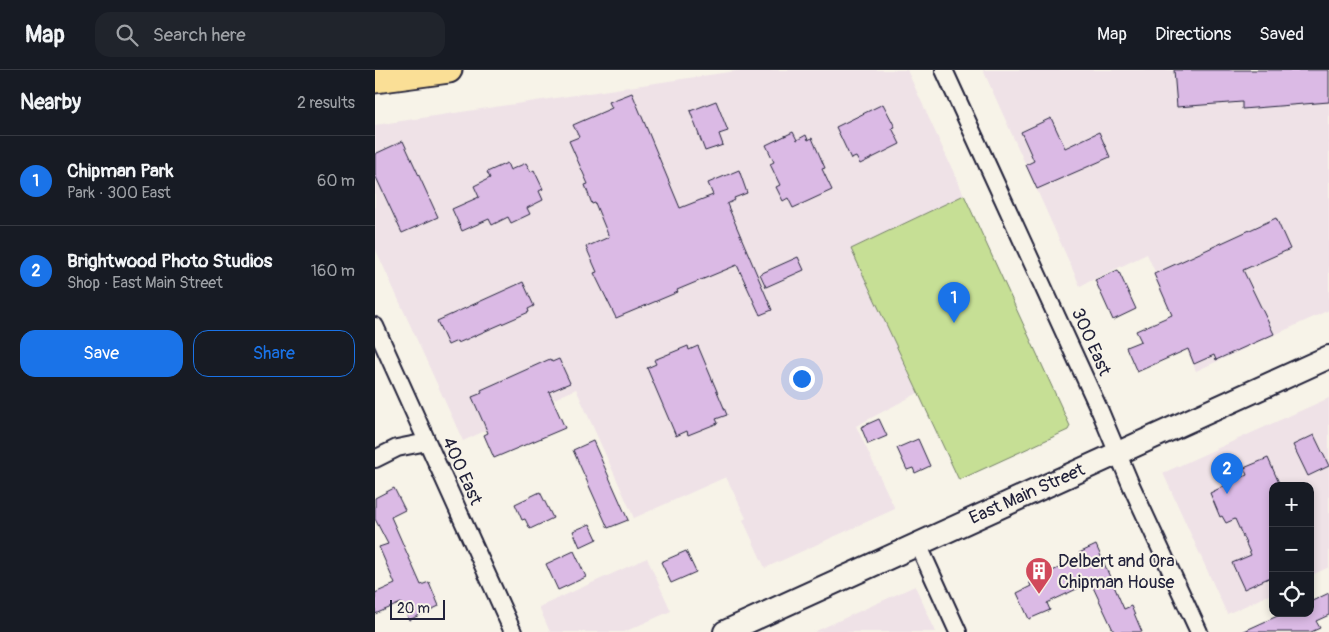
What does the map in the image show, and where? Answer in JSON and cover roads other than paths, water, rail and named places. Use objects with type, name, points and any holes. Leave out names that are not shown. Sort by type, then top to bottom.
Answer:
[{"type":"main road","points":[[375,80],[449,70]]},
{"type":"main road","name":"East Main Street","points":[[725,632],[1329,357]]},
{"type":"street","name":"300 East","points":[[944,70],[1085,376],[1199,632]]},
{"type":"street","name":"400 East","points":[[375,326],[513,632]]},
{"type":"street","points":[[375,458],[397,448],[427,442]]},
{"type":"street","points":[[918,544],[958,632]]},
{"type":"place","name":"Chipman Park","points":[[954,323]]},
{"type":"place","name":"Brightwood Photo Studios","points":[[1227,494]]},
{"type":"place","name":"Delbert and Ora Chipman House","points":[[1039,595]]}]
